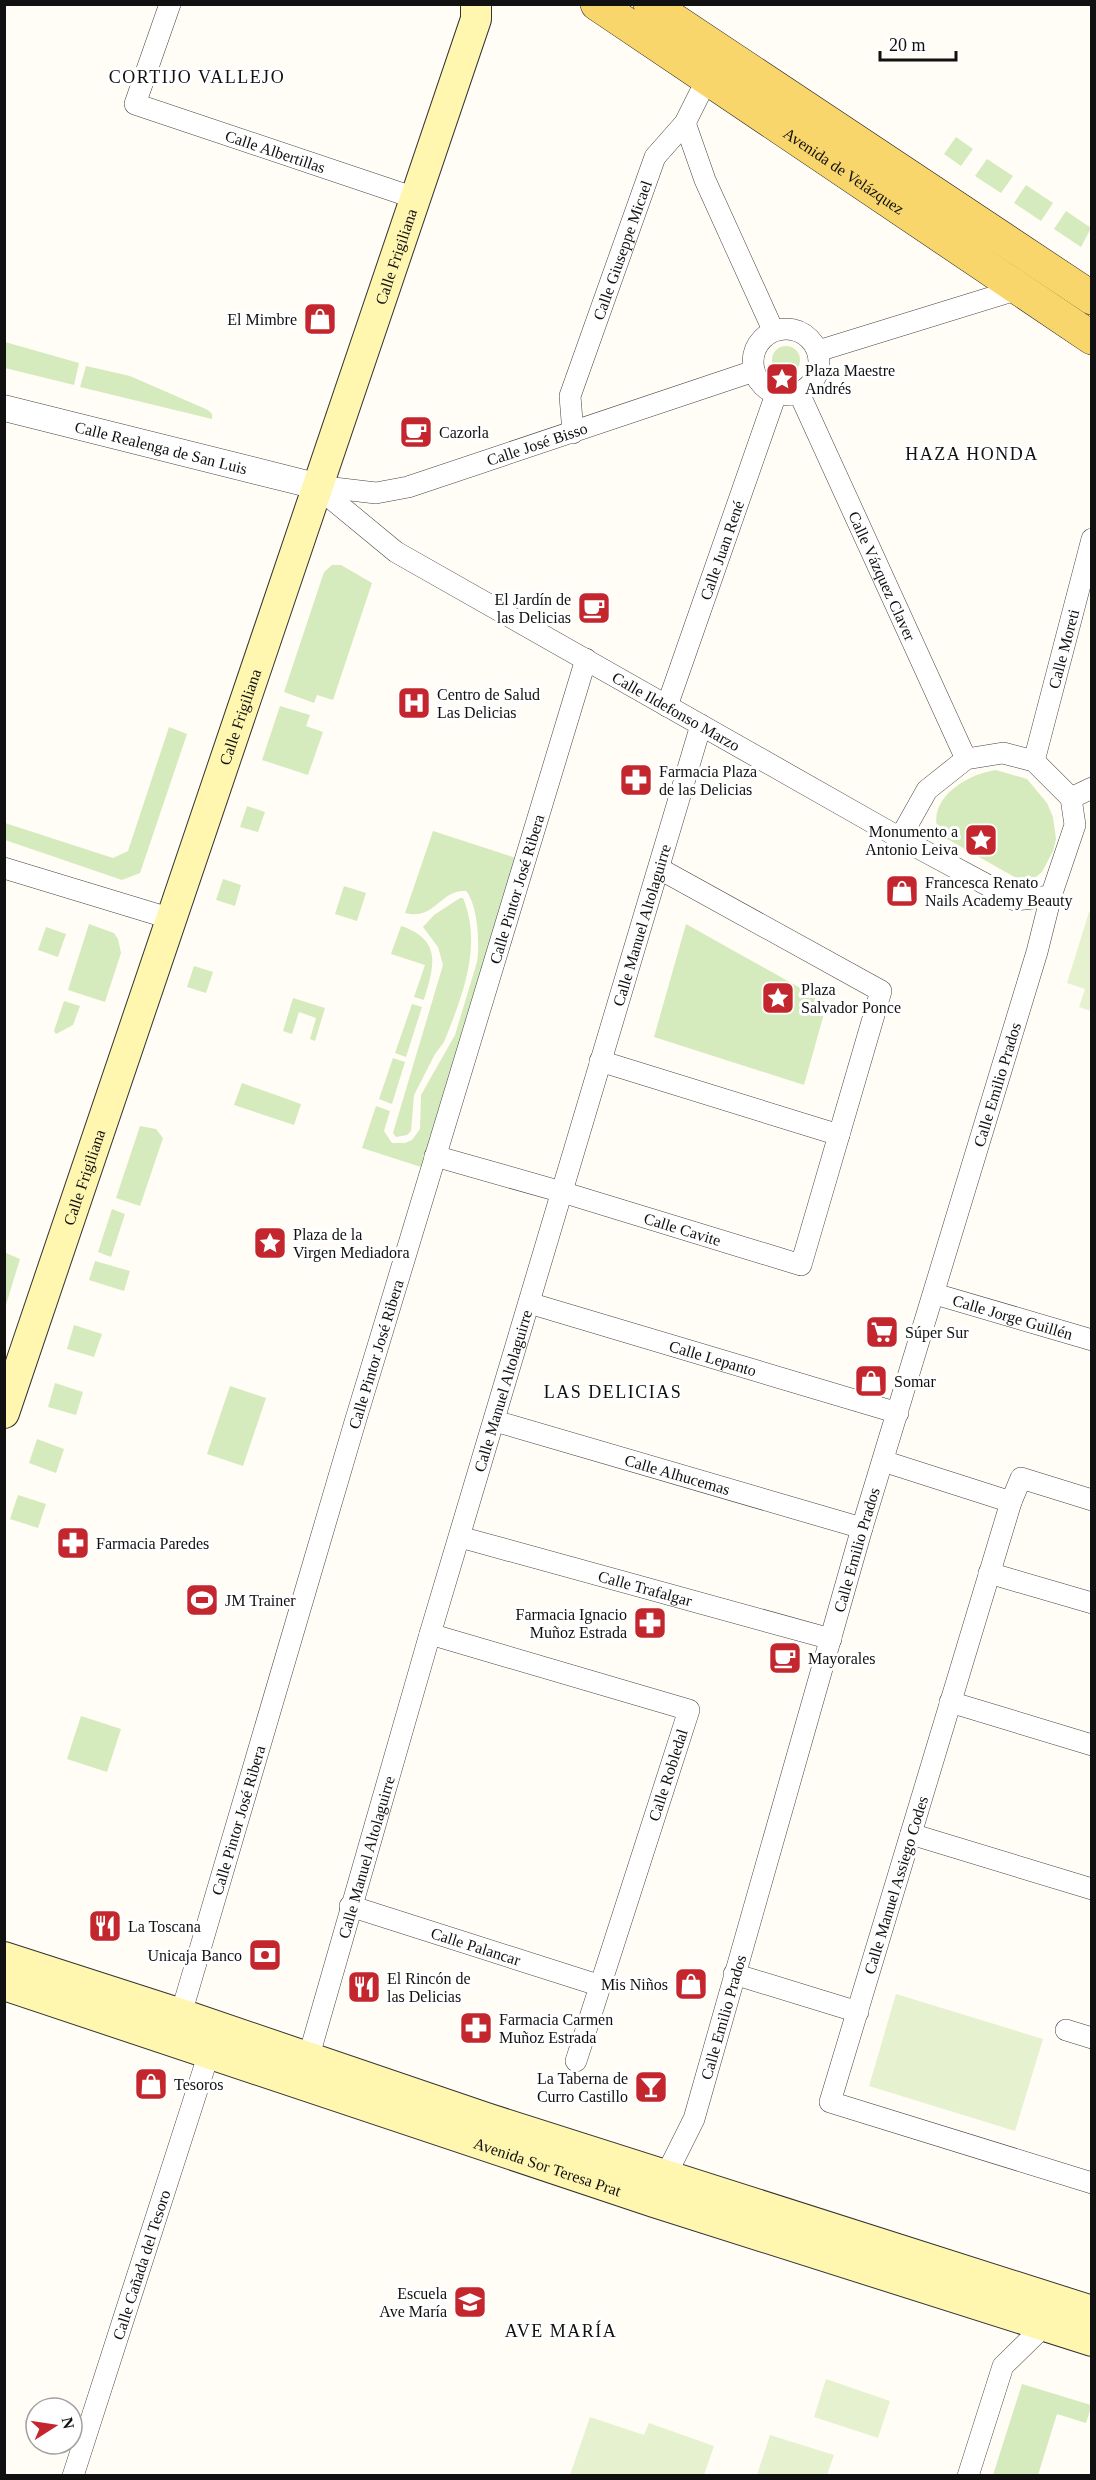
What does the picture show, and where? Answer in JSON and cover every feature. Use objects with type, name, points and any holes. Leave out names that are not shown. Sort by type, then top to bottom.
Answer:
[{"type":"main road","name":"Avenida de Velázquez","points":[[597,4],[1092,338]]},
{"type":"main road","name":"Avenida de Velázquez","points":[[650,4],[1092,298]]},
{"type":"main road","name":"Calle Frigiliana","points":[[4,1413],[316,486],[481,9]]},
{"type":"main road","name":"Avenida Sor Teresa Prat","points":[[4,1957],[181,2014],[659,2189],[1092,2341]]},
{"type":"main road","name":"Avenida Sor Teresa Prat","points":[[4,1985],[209,2054],[659,2189],[1092,2310]]},
{"type":"street","name":"Calle Albertillas","points":[[170,4],[135,104],[415,198]]},
{"type":"street","name":"Calle Giuseppe Micael","points":[[573,433],[570,396],[655,157],[685,123],[707,79]]},
{"type":"street","points":[[685,123],[705,180],[773,330]]},
{"type":"street","points":[[818,351],[1019,289]]},
{"type":"street","points":[[795,329],[813,341],[818,351],[820,361],[814,380],[800,393],[776,394],[766,389],[753,371],[754,351],[758,342],[773,330],[795,329]]},
{"type":"street","name":"Calle José Bisso","points":[[316,486],[376,493],[408,488],[753,371]]},
{"type":"street","name":"Calle Vázquez Claver","points":[[800,393],[966,759]]},
{"type":"street","name":"Calle Juan René","points":[[667,706],[776,394]]},
{"type":"street","name":"Calle Realenga de San Luis","points":[[4,408],[316,486]]},
{"type":"street","name":"Calle Ildefonso Marzo","points":[[316,486],[396,552],[900,838],[1015,900],[1051,896]]},
{"type":"street","name":"Calle Moreti","points":[[1034,761],[1092,539]]},
{"type":"street","name":"Calle Pintor José Ribera","points":[[181,2014],[435,1156],[586,659]]},
{"type":"street","name":"Calle Manuel Altolaguirre","points":[[308,2059],[350,1906],[430,1634],[702,725]]},
{"type":"street","points":[[900,838],[927,790],[966,759],[1003,753],[1034,761],[1071,798],[1083,824],[1051,896]]},
{"type":"street","points":[[1071,798],[1092,788]]},
{"type":"street","points":[[4,868],[172,919]]},
{"type":"street","points":[[600,1061],[839,1135],[881,991],[660,869]]},
{"type":"street","name":"Calle Emilio Prados","points":[[659,2189],[694,2119],[862,1528],[1037,952],[1051,896]]},
{"type":"street","name":"Calle Cavite","points":[[435,1156],[801,1265],[839,1135]]},
{"type":"street","name":"Calle Jorge Guillén","points":[[934,1294],[1092,1340]]},
{"type":"street","name":"Calle Lepanto","points":[[529,1303],[898,1413]]},
{"type":"street","name":"Calle Alhucemas","points":[[495,1421],[862,1528]]},
{"type":"street","points":[[883,1461],[1011,1502]]},
{"type":"street","name":"Calle Manuel Assiego Codes","points":[[1092,1500],[1021,1478],[1011,1502],[989,1573],[830,2102],[1092,2184]]},
{"type":"street","name":"Calle Trafalgar","points":[[460,1537],[831,1640]]},
{"type":"street","points":[[989,1573],[1092,1603]]},
{"type":"street","name":"Calle Robledal","points":[[430,1634],[689,1710],[576,2061]]},
{"type":"street","points":[[950,1702],[1092,1745]]},
{"type":"street","points":[[911,1834],[1092,1889]]},
{"type":"street","name":"Calle Palancar","points":[[350,1906],[602,1986]]},
{"type":"street","points":[[734,1974],[858,2012]]},
{"type":"street","points":[[1066,2030],[1092,2038]]},
{"type":"street","name":"Calle Cañada del Tesoro","points":[[73,2475],[209,2054]]},
{"type":"street","points":[[968,2475],[1003,2366],[1044,2325]]},
{"type":"green space","points":[[956,137],[973,149],[961,166],[944,154]]},
{"type":"green space","points":[[987,159],[1013,176],[1001,193],[975,176]]},
{"type":"green space","points":[[1026,185],[1053,203],[1041,221],[1014,203]]},
{"type":"green space","points":[[1066,211],[1091,228],[1081,247],[1054,229]]},
{"type":"green space","points":[[5,342],[79,363],[74,385],[5,368]]},
{"type":"green space","points":[[786,346],[796,350],[800,360],[796,370],[786,374],[776,370],[772,360],[776,350]]},
{"type":"green space","points":[[86,366],[130,376],[208,410],[212,414],[212,419],[80,387]]},
{"type":"green space","points":[[332,565],[341,565],[372,583],[333,700],[317,695],[314,703],[284,692],[324,572]]},
{"type":"green space","points":[[280,706],[310,715],[306,726],[323,732],[308,775],[262,760]]},
{"type":"green space","points":[[169,727],[187,734],[140,873],[122,880],[5,840],[5,823],[113,858],[128,851]]},
{"type":"green space","points":[[996,770],[1027,779],[1047,803],[1053,817],[1056,839],[1053,851],[1042,872],[1036,877],[1020,880],[940,835],[936,822],[943,800],[961,783]]},
{"type":"green space","points":[[247,806],[265,812],[258,832],[240,827]]},
{"type":"green space","points":[[433,831],[516,858],[421,1167],[362,1148],[376,1106],[390,1111],[384,1131],[392,1143],[405,1143],[412,1140],[420,1129],[421,1095],[455,1035],[477,962],[476,915],[466,891],[450,895],[424,913],[405,913]]},
{"type":"green space","points":[[223,879],[241,885],[235,906],[216,900]]},
{"type":"green space","points":[[344,886],[366,893],[357,921],[335,914]]},
{"type":"green space","points":[[463,898],[469,916],[471,934],[468,971],[444,1042],[435,1054],[414,1095],[411,1131],[407,1135],[396,1137],[393,1133],[443,965],[438,947],[423,927],[434,915]]},
{"type":"green space","points":[[1089,912],[1092,913],[1091,1011],[1079,1007],[1085,989],[1067,983]]},
{"type":"green space","points":[[89,924],[114,933],[121,953],[105,1002],[68,990]]},
{"type":"green space","points":[[686,924],[827,1003],[804,1085],[654,1037]]},
{"type":"green space","points":[[401,926],[424,939],[432,956],[431,976],[424,1000],[414,997],[425,965],[391,954]]},
{"type":"green space","points":[[46,927],[66,934],[58,957],[38,950]]},
{"type":"green space","points":[[194,966],[213,972],[206,993],[187,987]]},
{"type":"green space","points":[[293,998],[325,1008],[315,1041],[310,1039],[316,1018],[299,1012],[292,1034],[283,1031]]},
{"type":"green space","points":[[64,1001],[80,1006],[73,1025],[56,1034],[54,1031]]},
{"type":"green space","points":[[412,1004],[422,1007],[406,1057],[395,1053]]},
{"type":"green space","points":[[393,1058],[405,1062],[392,1104],[379,1099]]},
{"type":"green space","points":[[242,1083],[301,1104],[294,1125],[234,1105]]},
{"type":"green space","points":[[140,1126],[156,1129],[163,1138],[140,1206],[116,1198]]},
{"type":"green space","points":[[112,1209],[125,1214],[111,1257],[98,1252]]},
{"type":"green space","points":[[4,1254],[20,1259],[5,1308]]},
{"type":"green space","points":[[95,1261],[130,1271],[124,1291],[89,1280]]},
{"type":"green space","points":[[74,1325],[102,1334],[94,1357],[67,1349]]},
{"type":"green space","points":[[55,1383],[83,1392],[76,1415],[48,1407]]},
{"type":"green space","points":[[230,1386],[266,1398],[243,1466],[207,1454]]},
{"type":"green space","points":[[37,1439],[64,1449],[56,1473],[29,1463]]},
{"type":"green space","points":[[18,1495],[46,1504],[38,1528],[10,1519]]},
{"type":"green space","points":[[81,1716],[121,1729],[107,1772],[67,1759]]},
{"type":"green space","points":[[896,1994],[1043,2039],[1015,2131],[869,2086]]},
{"type":"green space","points":[[826,2379],[890,2401],[878,2438],[814,2417]]},
{"type":"green space","points":[[1022,2384],[1091,2405],[1086,2423],[1057,2414],[1038,2475],[993,2475]]},
{"type":"green space","points":[[590,2417],[644,2435],[649,2423],[714,2446],[704,2475],[570,2475]]},
{"type":"green space","points":[[770,2435],[834,2455],[827,2475],[757,2475]]},
{"type":"place","name":"El Mimbre","points":[[320,319]]},
{"type":"place","name":"Plaza Maestre Andrés","points":[[782,379]]},
{"type":"place","name":"Cazorla","points":[[416,432]]},
{"type":"place","name":"El Jardín de las Delicias","points":[[594,608]]},
{"type":"place","name":"Centro de Salud Las Delicias","points":[[414,703]]},
{"type":"place","name":"Farmacia Plaza de las Delicias","points":[[636,780]]},
{"type":"place","name":"Monumento a Antonio Leiva","points":[[981,840]]},
{"type":"place","name":"Francesca Renato Nails Academy Beauty","points":[[902,891]]},
{"type":"place","name":"Plaza Salvador Ponce","points":[[778,998]]},
{"type":"place","name":"Plaza de la Virgen Mediadora","points":[[270,1243]]},
{"type":"place","name":"Súper Sur","points":[[882,1332]]},
{"type":"place","name":"Somar","points":[[871,1381]]},
{"type":"place","name":"Farmacia Paredes","points":[[73,1543]]},
{"type":"place","name":"JM Trainer","points":[[202,1600]]},
{"type":"place","name":"Farmacia Ignacio Muñoz Estrada","points":[[650,1623]]},
{"type":"place","name":"Mayorales","points":[[785,1658]]},
{"type":"place","name":"La Toscana","points":[[105,1926]]},
{"type":"place","name":"Unicaja Banco","points":[[265,1955]]},
{"type":"place","name":"Mis Niños","points":[[691,1984]]},
{"type":"place","name":"El Rincón de las Delicias","points":[[364,1987]]},
{"type":"place","name":"Farmacia Carmen Muñoz Estrada","points":[[476,2028]]},
{"type":"place","name":"Tesoros","points":[[151,2084]]},
{"type":"place","name":"La Taberna de Curro Castillo","points":[[651,2087]]},
{"type":"place","name":"Escuela Ave María","points":[[470,2302]]},
{"type":"district","name":"CORTIJO VALLEJO","points":[[197,77]]},
{"type":"district","name":"HAZA HONDA","points":[[972,454]]},
{"type":"district","name":"LAS DELICIAS","points":[[613,1392]]},
{"type":"district","name":"AVE MARÍA","points":[[561,2331]]}]
